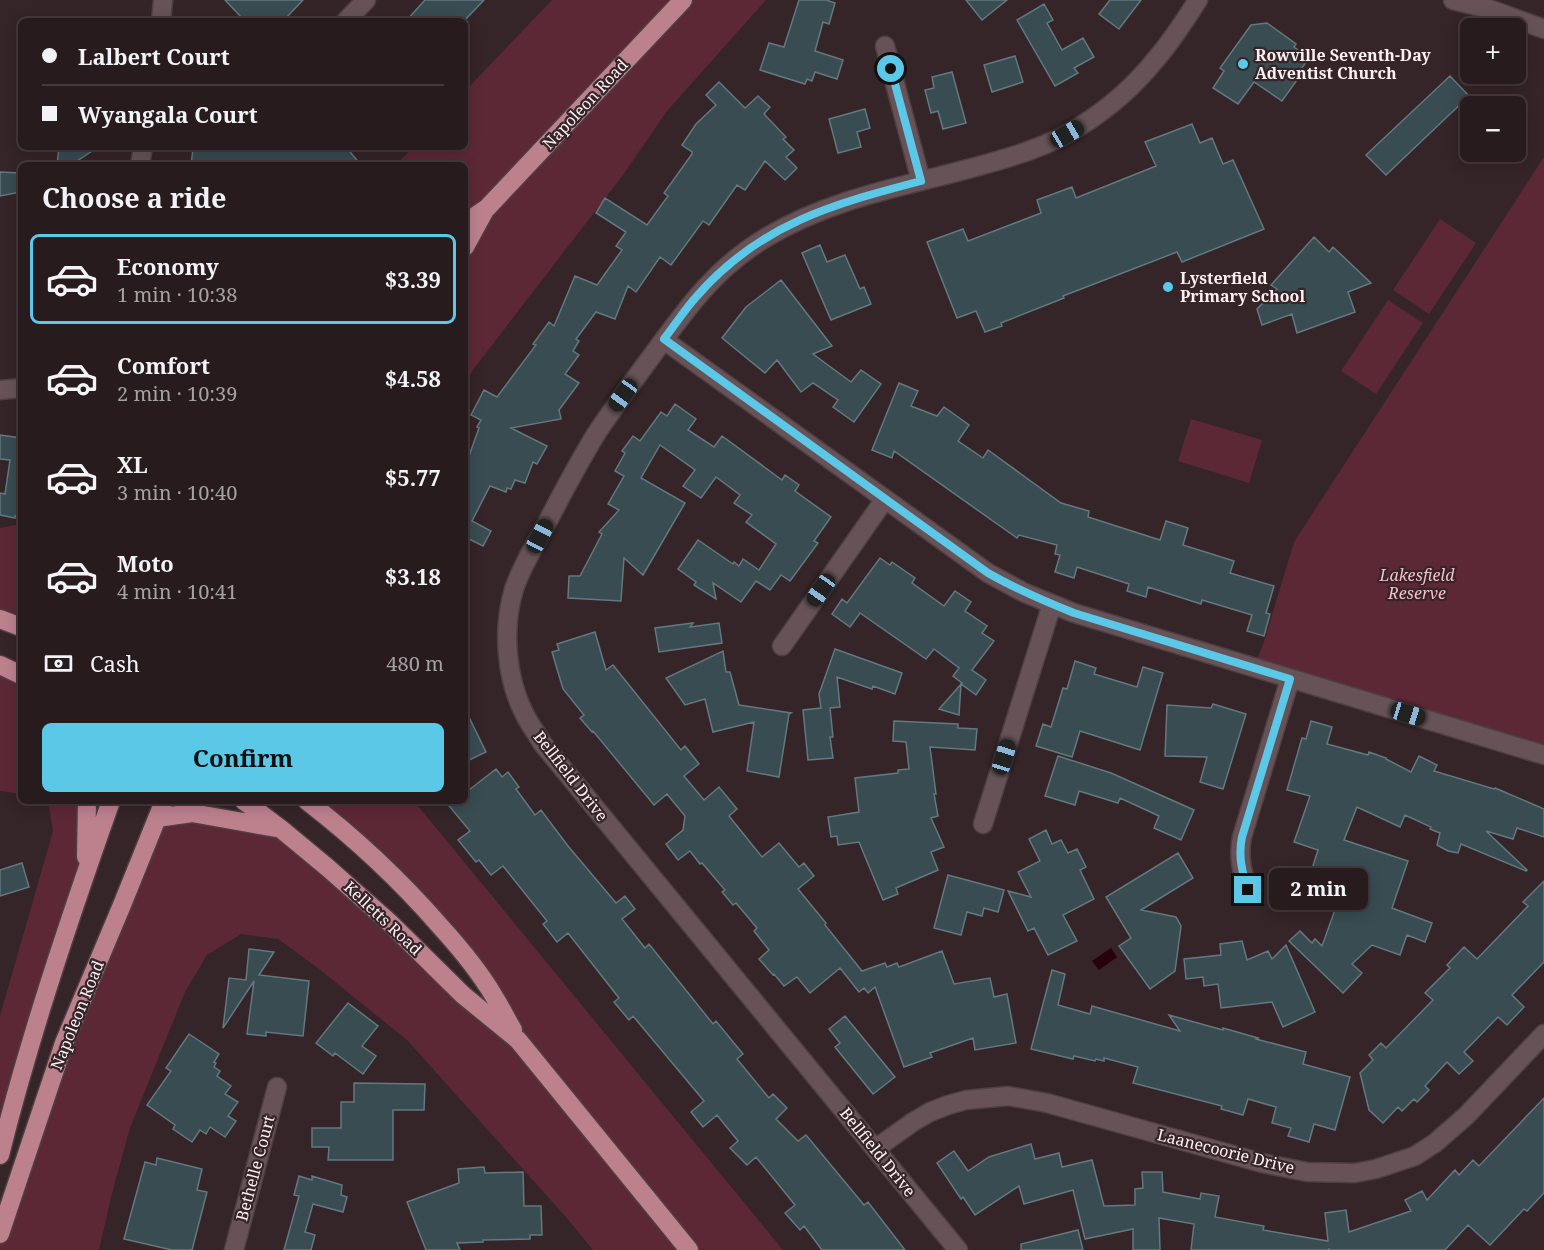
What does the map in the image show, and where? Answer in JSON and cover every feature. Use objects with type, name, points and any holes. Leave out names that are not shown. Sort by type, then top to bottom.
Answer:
[{"type":"main road","name":"Napoleon Road","points":[[468,221],[487,208],[683,0]]},
{"type":"main road","name":"Napoleon Road","points":[[468,242],[487,208]]},
{"type":"main road","points":[[0,619],[18,626]]},
{"type":"main road","points":[[0,665],[18,674]]},
{"type":"main road","points":[[86,874],[87,804]]},
{"type":"main road","name":"Napoleon Road","points":[[0,1155],[33,1036],[110,804]]},
{"type":"main road","name":"Napoleon Road","points":[[0,1234],[64,1043],[163,804]]},
{"type":"main road","name":"Kelletts Road","points":[[248,804],[328,868],[389,922],[463,995],[518,1040]]},
{"type":"main road","name":"Kelletts Road","points":[[311,804],[334,821],[381,864],[460,948],[495,997],[518,1040],[689,1250]]},
{"type":"main road","points":[[157,818],[192,813],[281,829]]},
{"type":"street","points":[[161,18],[163,0]]},
{"type":"street","points":[[349,18],[366,0]]},
{"type":"street","name":"Bellfield Drive","points":[[958,1250],[542,742],[525,716],[513,686],[507,649],[514,591],[521,573],[596,434],[696,296],[738,256],[796,221],[828,208],[1016,156],[1056,139],[1083,124],[1112,103],[1141,76],[1161,53],[1198,0]]},
{"type":"street","points":[[1453,0],[1489,9],[1544,29]]},
{"type":"street","points":[[885,46],[921,181]]},
{"type":"street","points":[[664,339],[988,573],[1008,585],[1074,613],[1544,755]]},
{"type":"street","points":[[0,390],[18,388]]},
{"type":"street","points":[[782,646],[885,499]]},
{"type":"street","points":[[983,824],[1052,604]]},
{"type":"street","points":[[1248,890],[1240,862],[1242,837],[1290,679]]},
{"type":"street","name":"Laanecoorie Drive","points":[[875,1149],[930,1112],[966,1101],[1008,1096],[1047,1103],[1263,1163],[1307,1172],[1355,1173],[1376,1169],[1415,1156],[1435,1143],[1466,1116],[1544,1034]]},
{"type":"street","name":"Bethelle Court","points":[[234,1250],[277,1087]]},
{"type":"green space","points":[[552,0],[766,0],[667,111],[623,175],[468,378],[468,162],[399,162],[410,150],[468,150],[468,88]]},
{"type":"green space","name":"Lakesfield Reserve","points":[[1544,157],[1544,755],[1254,667],[1264,642],[1294,542]]},
{"type":"green space","points":[[1440,219],[1476,243],[1429,314],[1393,290]]},
{"type":"green space","points":[[1388,300],[1423,323],[1376,394],[1341,371]]},
{"type":"green space","points":[[1191,419],[1262,440],[1249,483],[1178,461]]},
{"type":"green space","points":[[18,525],[18,626],[0,619],[0,528]]},
{"type":"green space","points":[[0,665],[18,674],[18,794],[0,791]]},
{"type":"green space","points":[[48,804],[87,804],[85,874],[0,1155],[0,1016],[53,831]]},
{"type":"green space","points":[[310,804],[416,804],[783,1250],[593,1250],[407,1040],[278,939],[241,934],[207,955],[185,992],[130,1128],[99,1250],[0,1250],[0,1234],[157,818],[281,829],[516,1038],[460,948]]},
{"type":"shaded area","points":[[1111,948],[1117,957],[1099,970],[1092,961]]},
{"type":"building","points":[[225,0],[303,0],[286,18],[242,18]]},
{"type":"building","points":[[425,0],[484,0],[467,18],[409,18]]},
{"type":"building","points":[[799,0],[826,0],[835,3],[829,24],[823,22],[815,51],[843,60],[837,79],[815,72],[812,81],[807,79],[805,84],[760,70],[769,43],[784,47]]},
{"type":"building","points":[[966,0],[1007,0],[982,20]]},
{"type":"building","points":[[1110,0],[1141,0],[1119,29],[1099,14]]},
{"type":"building","points":[[1044,4],[1053,20],[1047,23],[1062,50],[1083,38],[1094,57],[1074,68],[1078,73],[1055,86],[1017,20]]},
{"type":"building","name":"Rowville Seventh-Day Adventist Church","points":[[1267,23],[1296,44],[1294,47],[1309,58],[1299,72],[1302,73],[1282,101],[1254,82],[1238,104],[1213,88],[1224,71],[1220,68],[1251,25]]},
{"type":"building","points":[[1015,56],[1023,82],[992,92],[984,65]]},
{"type":"building","points":[[952,72],[966,123],[943,129],[938,111],[931,113],[925,90],[934,88],[932,77]]},
{"type":"building","points":[[1450,76],[1469,96],[1460,96],[1460,105],[1386,175],[1366,155]]},
{"type":"building","points":[[719,82],[745,108],[758,96],[770,107],[764,114],[786,137],[783,139],[794,150],[786,157],[797,168],[785,180],[765,161],[745,190],[737,185],[709,225],[703,221],[671,265],[660,257],[636,292],[628,286],[615,319],[596,312],[576,339],[579,341],[573,351],[579,355],[565,374],[579,383],[559,410],[561,419],[511,428],[547,446],[537,464],[533,462],[525,483],[515,480],[511,489],[507,488],[506,492],[490,486],[472,521],[491,531],[483,546],[468,538],[468,459],[481,420],[471,415],[484,390],[497,397],[536,345],[533,344],[549,322],[554,326],[575,276],[597,285],[622,250],[616,246],[626,232],[596,213],[605,198],[647,225],[668,196],[664,193],[692,154],[682,145],[696,124],[716,105],[706,95]]},
{"type":"building","points":[[865,109],[870,128],[857,132],[861,147],[838,153],[829,119]]},
{"type":"building","points":[[1192,124],[1200,143],[1212,138],[1223,164],[1233,160],[1264,229],[1182,262],[1177,252],[1063,296],[1064,298],[1001,323],[1002,326],[985,332],[976,311],[957,318],[927,242],[963,229],[968,241],[1041,213],[1037,200],[1072,187],[1076,198],[1156,166],[1145,142]]},
{"type":"building","points":[[59,150],[94,150],[76,162],[57,162]]},
{"type":"building","points":[[193,150],[348,150],[358,162],[191,162]]},
{"type":"building","points":[[0,172],[18,173],[18,193],[0,196]]},
{"type":"building","points":[[1314,237],[1329,252],[1333,247],[1371,283],[1348,292],[1355,312],[1297,333],[1292,314],[1262,325],[1257,309],[1277,289],[1271,285]]},
{"type":"building","points":[[820,245],[827,262],[845,255],[860,289],[864,287],[871,304],[831,320],[802,253]]},
{"type":"building","points":[[781,280],[832,346],[813,354],[851,382],[861,370],[881,384],[854,422],[833,407],[838,400],[813,383],[801,392],[777,360],[765,373],[722,338],[746,307]]},
{"type":"building","points":[[899,383],[918,391],[911,406],[937,416],[944,407],[969,425],[958,441],[983,458],[988,450],[1061,503],[1089,511],[1088,517],[1160,540],[1166,521],[1188,528],[1183,545],[1234,561],[1230,573],[1274,586],[1266,613],[1270,614],[1264,636],[1247,631],[1252,615],[1202,600],[1201,604],[1148,587],[1146,597],[1127,591],[1129,584],[1077,567],[1074,578],[1055,572],[1060,555],[1055,554],[1057,545],[1019,535],[1017,538],[894,451],[892,458],[872,450]]},
{"type":"building","points":[[675,404],[696,419],[688,430],[714,447],[722,436],[782,480],[785,475],[799,485],[795,491],[831,517],[814,541],[818,543],[790,581],[781,575],[770,590],[756,581],[741,602],[713,583],[716,599],[694,585],[696,582],[678,569],[698,540],[733,564],[734,562],[739,566],[743,559],[759,570],[776,544],[746,522],[752,515],[734,503],[740,495],[716,477],[701,498],[683,486],[695,470],[660,445],[641,478],[685,503],[643,575],[624,558],[621,601],[568,598],[569,576],[580,576],[602,534],[599,532],[619,510],[608,504],[624,476],[615,471],[625,453],[622,451],[633,436],[640,441],[661,412],[667,416]]},
{"type":"building","points":[[0,435],[18,438],[18,516],[15,518],[0,515],[0,493],[5,494],[10,460],[0,459]]},
{"type":"building","points":[[880,558],[890,565],[892,562],[915,578],[912,583],[944,606],[955,591],[971,602],[965,611],[987,626],[982,633],[994,641],[972,670],[986,680],[976,695],[953,676],[959,668],[934,649],[926,659],[860,613],[850,627],[832,614],[842,599],[847,603]]},
{"type":"building","points":[[693,623],[690,627],[719,623],[722,643],[659,652],[655,628]]},
{"type":"building","points":[[595,632],[606,670],[613,665],[681,750],[685,746],[699,764],[684,776],[704,800],[719,787],[737,809],[729,816],[762,857],[779,843],[799,867],[804,863],[814,876],[798,889],[862,971],[885,963],[887,967],[897,963],[899,967],[942,951],[954,984],[990,978],[994,997],[1007,994],[1016,1043],[975,1050],[973,1038],[930,1053],[932,1057],[904,1067],[875,987],[868,993],[864,988],[859,992],[840,968],[810,993],[797,977],[784,986],[759,959],[769,950],[754,931],[757,928],[736,903],[733,905],[722,892],[725,890],[690,851],[678,860],[666,844],[683,830],[685,816],[667,794],[654,805],[580,718],[584,715],[563,689],[552,652],[559,650],[557,644]]},
{"type":"building","points":[[835,649],[902,673],[895,694],[837,677],[840,707],[830,708],[833,758],[808,760],[803,710],[821,708],[819,694]]},
{"type":"building","points":[[723,651],[726,672],[730,672],[739,705],[791,713],[779,777],[747,771],[754,722],[713,732],[705,699],[685,705],[666,678]]},
{"type":"building","points":[[1075,661],[1096,668],[1094,674],[1137,687],[1143,667],[1163,673],[1140,750],[1080,731],[1072,757],[1036,746],[1043,724],[1051,727],[1063,688],[1067,689]]},
{"type":"building","points":[[961,684],[959,715],[939,709]]},
{"type":"building","points":[[1213,704],[1246,714],[1223,789],[1200,782],[1207,757],[1165,756],[1167,705],[1211,708]]},
{"type":"building","points":[[468,715],[486,752],[468,761]]},
{"type":"building","points":[[894,721],[958,724],[958,728],[977,729],[975,750],[930,747],[938,816],[931,818],[944,847],[931,852],[938,870],[896,888],[898,894],[883,900],[859,842],[838,845],[837,836],[831,837],[828,817],[859,812],[855,778],[898,773],[898,770],[909,769],[906,742],[893,741]]},
{"type":"building","points":[[1311,721],[1332,727],[1327,744],[1368,755],[1369,752],[1386,758],[1411,772],[1419,756],[1437,765],[1434,771],[1495,788],[1544,809],[1544,837],[1517,828],[1513,839],[1486,831],[1526,871],[1461,844],[1458,853],[1448,851],[1437,845],[1440,833],[1405,815],[1400,827],[1357,807],[1344,840],[1408,861],[1392,908],[1432,923],[1425,942],[1407,935],[1400,955],[1372,945],[1352,964],[1362,973],[1343,993],[1289,941],[1300,931],[1312,943],[1315,939],[1322,946],[1336,907],[1312,898],[1320,875],[1311,872],[1318,850],[1294,842],[1310,796],[1287,790],[1302,738],[1306,739]]},
{"type":"building","points":[[1058,756],[1111,773],[1194,810],[1181,840],[1154,828],[1159,816],[1120,798],[1118,803],[1079,791],[1075,805],[1045,796]]},
{"type":"building","points":[[496,769],[502,777],[508,772],[519,787],[516,789],[535,815],[541,810],[616,903],[625,896],[635,909],[622,919],[645,948],[649,944],[713,1024],[716,1021],[743,1054],[737,1059],[769,1098],[773,1094],[787,1108],[776,1119],[798,1141],[806,1135],[864,1205],[868,1202],[905,1250],[822,1250],[804,1226],[800,1230],[785,1213],[795,1205],[756,1157],[747,1165],[730,1148],[738,1141],[717,1115],[703,1127],[691,1112],[704,1101],[633,1016],[629,1020],[614,1002],[619,998],[568,933],[557,942],[543,924],[547,921],[503,866],[491,875],[479,860],[476,862],[458,840],[470,831],[448,804],[468,804],[468,791]]},
{"type":"building","points":[[1046,830],[1052,844],[1061,840],[1068,853],[1077,849],[1086,867],[1080,870],[1094,899],[1063,915],[1077,941],[1048,955],[1034,928],[1028,931],[1008,891],[1031,897],[1018,872],[1040,861],[1029,839]]},
{"type":"building","points":[[1178,853],[1193,878],[1141,910],[1176,917],[1181,926],[1175,971],[1150,989],[1119,946],[1131,938],[1106,897]]},
{"type":"building","points":[[22,863],[29,887],[0,896],[0,870]]},
{"type":"building","points":[[948,875],[1004,890],[998,912],[984,908],[982,916],[967,912],[961,935],[934,928]]},
{"type":"building","points":[[1544,881],[1544,962],[1512,995],[1524,1007],[1507,1025],[1498,1017],[1464,1052],[1473,1061],[1459,1074],[1447,1062],[1425,1086],[1429,1090],[1417,1102],[1414,1099],[1402,1111],[1398,1107],[1383,1123],[1369,1110],[1360,1073],[1373,1060],[1369,1055],[1381,1043],[1386,1048],[1433,1000],[1425,993],[1450,968],[1447,965],[1464,947],[1477,959],[1528,906],[1523,902]]},
{"type":"building","points":[[1242,941],[1247,960],[1268,951],[1272,959],[1286,945],[1315,1012],[1283,1027],[1272,1002],[1221,1008],[1218,984],[1204,986],[1203,977],[1186,979],[1184,959],[1221,955],[1220,944]]},
{"type":"building","points":[[249,949],[274,952],[259,975],[309,981],[303,1036],[266,1032],[266,1036],[247,1034],[254,981],[223,1028],[229,978],[246,980]]},
{"type":"building","points":[[1052,970],[1065,974],[1058,1005],[1090,1014],[1092,1006],[1180,1031],[1169,1015],[1306,1052],[1303,1064],[1350,1077],[1335,1130],[1314,1124],[1309,1142],[1288,1136],[1291,1128],[1272,1123],[1276,1107],[1248,1099],[1243,1115],[1221,1109],[1222,1106],[1133,1083],[1138,1067],[1104,1058],[1104,1061],[1074,1056],[1073,1059],[1031,1049]]},
{"type":"building","points":[[348,1003],[378,1026],[362,1046],[376,1056],[363,1074],[335,1053],[333,1056],[316,1043]]},
{"type":"building","points":[[845,1016],[895,1077],[873,1094],[835,1047],[840,1043],[829,1029]]},
{"type":"building","points":[[189,1034],[219,1054],[214,1062],[216,1063],[214,1067],[220,1071],[217,1076],[231,1086],[225,1094],[238,1102],[228,1116],[236,1121],[225,1137],[210,1127],[206,1134],[200,1130],[192,1142],[173,1129],[175,1125],[147,1105],[171,1071],[166,1068]]},
{"type":"building","points":[[354,1083],[425,1084],[424,1110],[393,1110],[393,1160],[328,1160],[329,1147],[312,1147],[312,1128],[341,1128],[341,1102],[354,1102]]},
{"type":"building","points":[[1544,1098],[1544,1193],[1527,1211],[1524,1209],[1490,1245],[1468,1225],[1445,1250],[1191,1250],[1194,1224],[1159,1218],[1160,1250],[1133,1250],[1133,1229],[1085,1239],[1073,1190],[1024,1204],[1019,1186],[975,1215],[963,1197],[961,1199],[937,1163],[954,1151],[968,1171],[989,1157],[1031,1144],[1035,1159],[1059,1153],[1062,1167],[1092,1160],[1104,1206],[1135,1205],[1135,1189],[1143,1188],[1142,1172],[1162,1172],[1163,1192],[1200,1199],[1201,1193],[1219,1196],[1215,1217],[1264,1226],[1263,1230],[1328,1241],[1325,1213],[1346,1210],[1349,1232],[1411,1211],[1405,1200],[1422,1191],[1427,1200],[1455,1170],[1459,1175],[1473,1160],[1479,1166]]},
{"type":"building","points":[[157,1158],[202,1169],[197,1190],[207,1192],[192,1250],[172,1250],[124,1239],[145,1162],[156,1165]]},
{"type":"building","points":[[484,1167],[485,1173],[523,1172],[524,1206],[541,1206],[542,1235],[530,1235],[530,1239],[457,1243],[460,1250],[426,1250],[407,1202],[459,1183],[458,1169]]},
{"type":"building","points":[[299,1176],[312,1180],[312,1176],[342,1185],[341,1195],[347,1197],[343,1212],[313,1204],[305,1232],[315,1235],[311,1250],[284,1250],[299,1196],[294,1195]]},
{"type":"building","points":[[1078,1230],[1083,1250],[1021,1250],[1021,1244]]},
{"type":"place","name":"Rowville Seventh-Day Adventist Church","points":[[1243,64]]},
{"type":"place","name":"Lysterfield Primary School","points":[[1168,287]]},
{"type":"route","points":[[891,69],[921,181],[828,208],[796,221],[767,237],[725,267],[696,296],[664,339],[988,573],[1008,585],[1074,613],[1290,679],[1242,837],[1240,862],[1248,890]]}]
